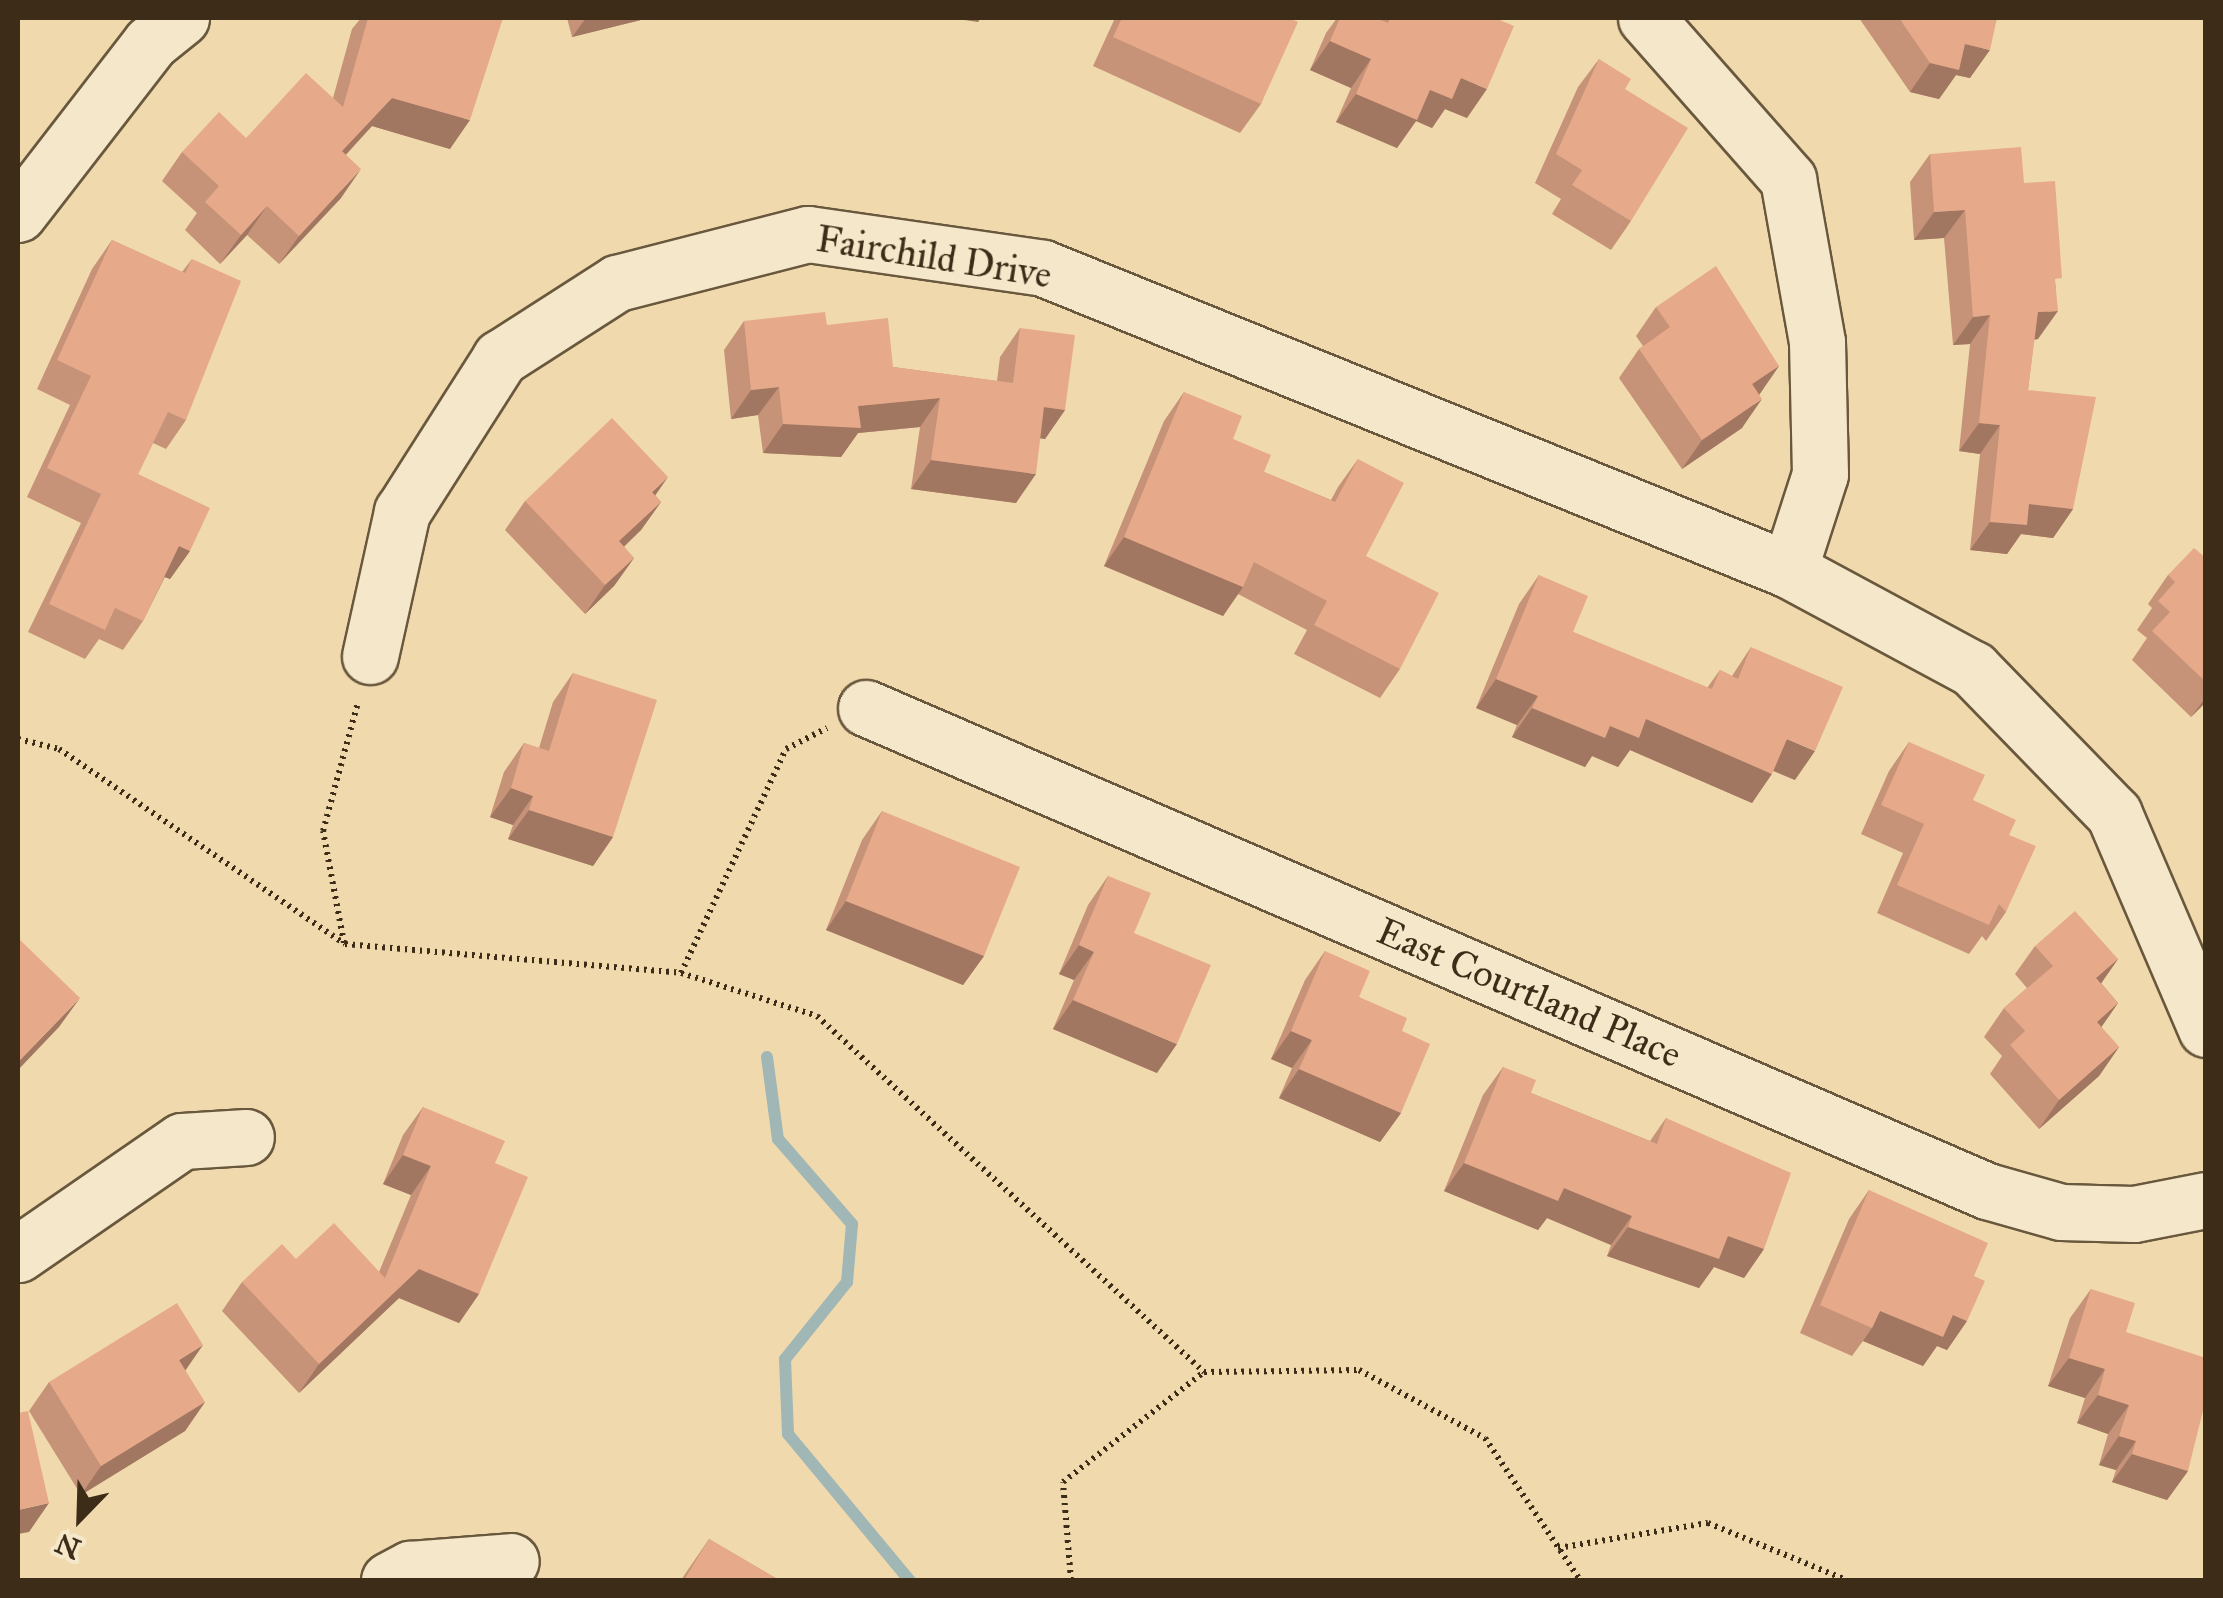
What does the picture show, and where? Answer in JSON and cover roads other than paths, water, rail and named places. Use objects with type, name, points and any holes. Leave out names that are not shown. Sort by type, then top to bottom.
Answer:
[{"type":"street","points":[[18,214],[150,43],[181,18]]},
{"type":"street","points":[[1646,18],[1788,179],[1817,342],[1820,474],[1789,570]]},
{"type":"street","name":"Fairchild Drive","points":[[370,656],[402,512],[500,358],[617,283],[808,234],[1043,268],[1789,570],[1973,669],[2114,814],[2206,1028]]},
{"type":"street","name":"East Courtland Place","points":[[866,708],[1987,1191],[2061,1212],[2134,1214],[2206,1200]]},
{"type":"street","points":[[18,1254],[182,1141],[246,1137]]},
{"type":"street","points":[[389,1580],[410,1568],[512,1561]]},
{"type":"waterway","points":[[767,1057],[778,1139],[852,1224],[847,1282],[785,1359],[788,1434],[909,1580]]}]
